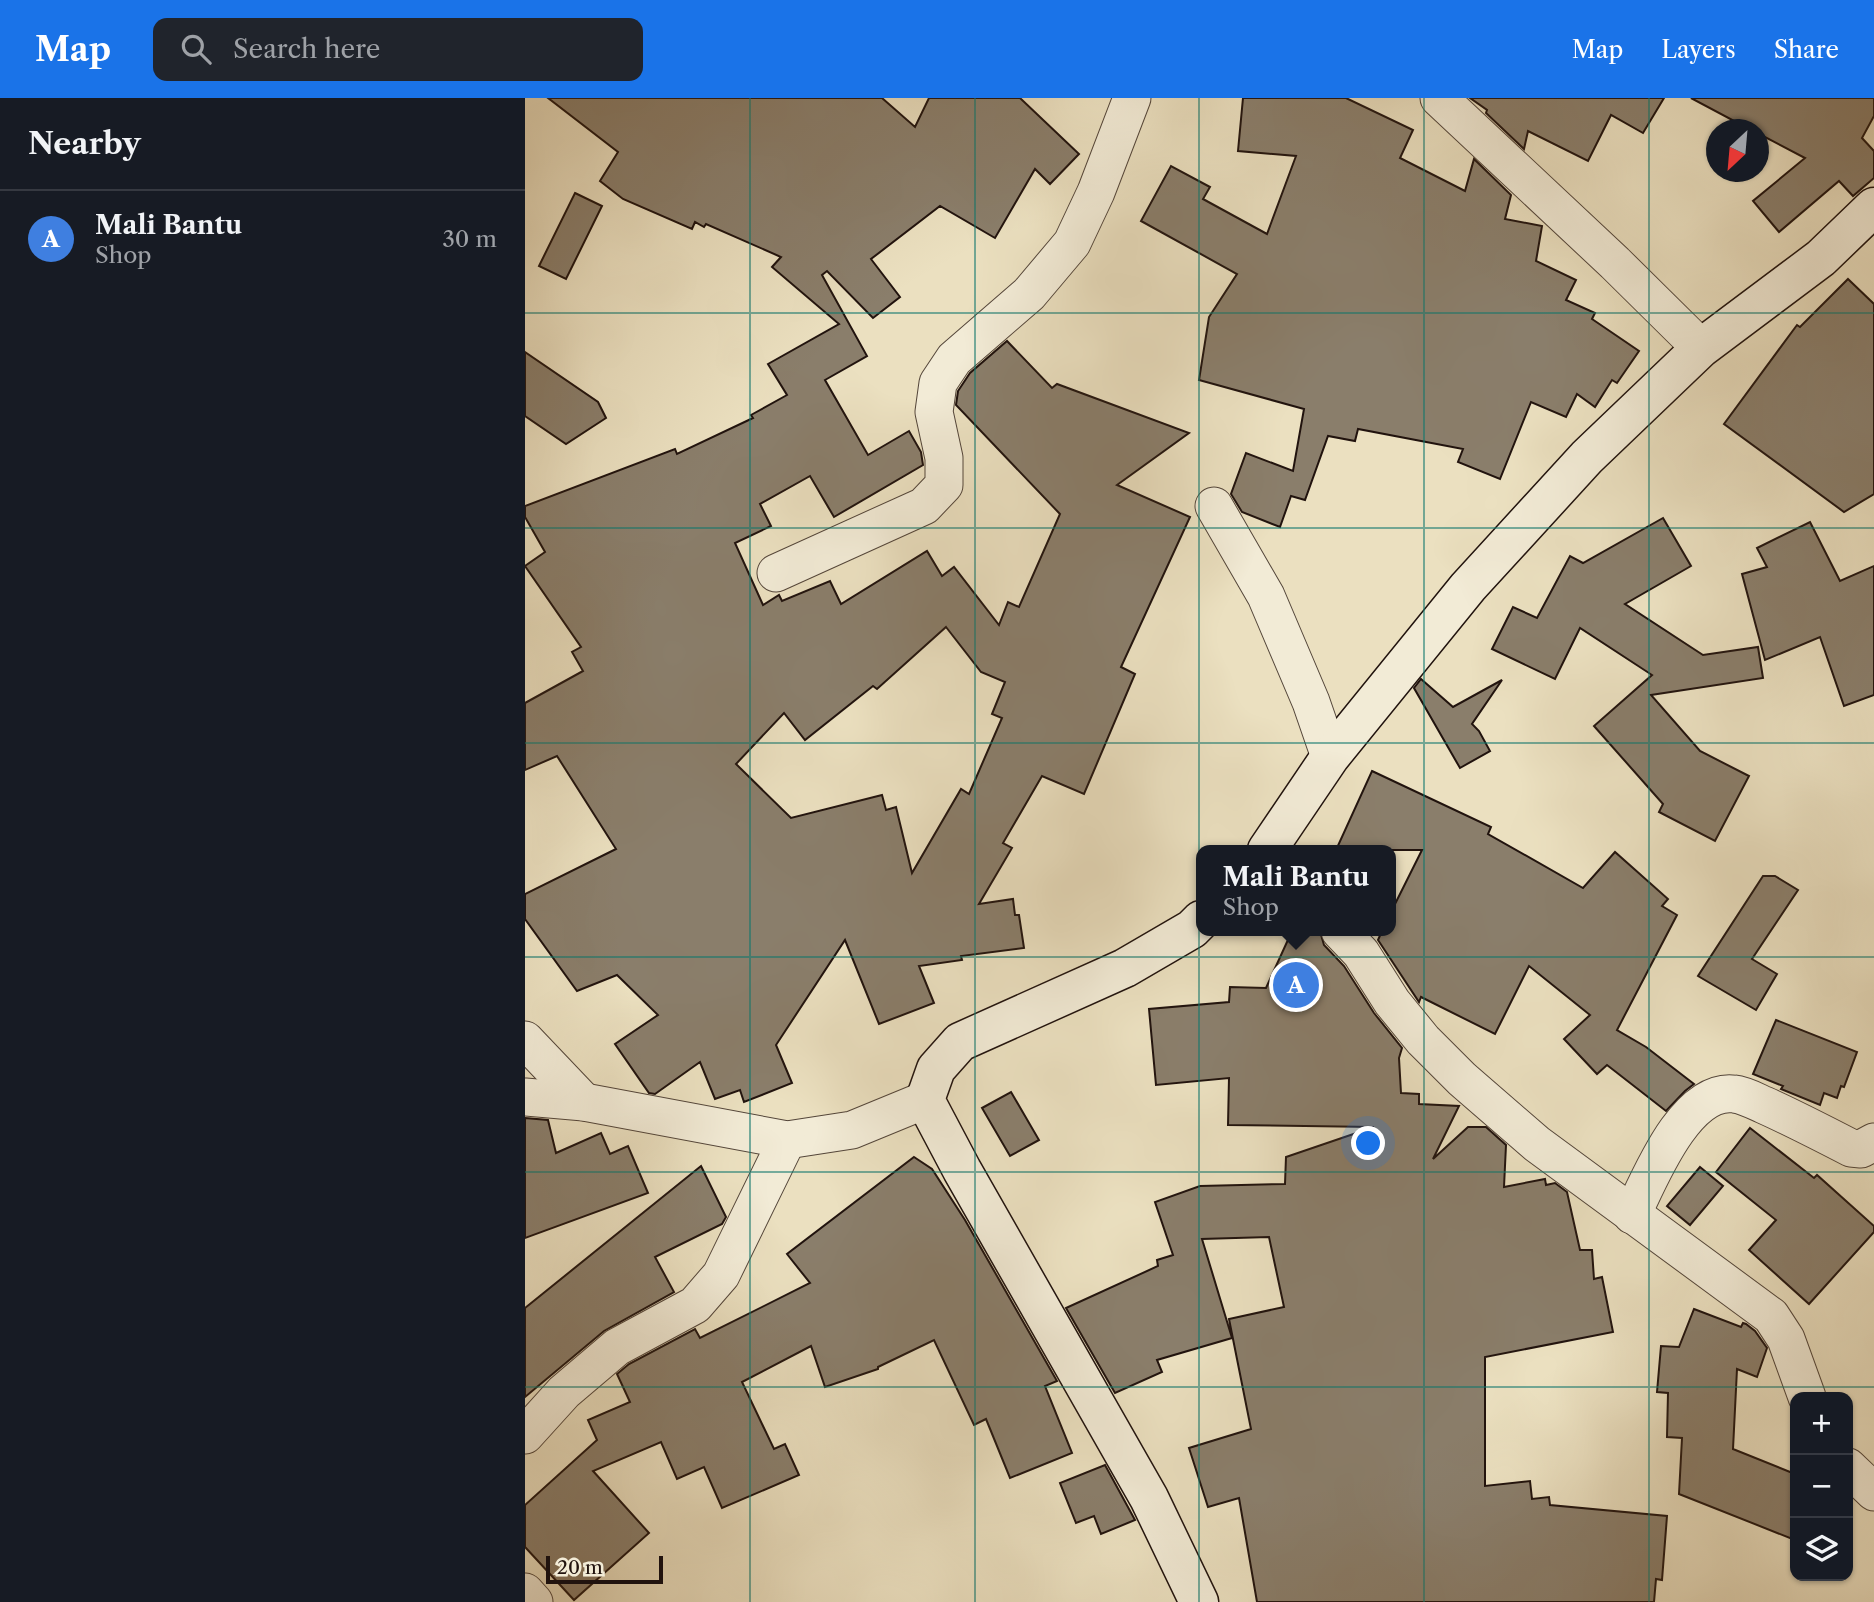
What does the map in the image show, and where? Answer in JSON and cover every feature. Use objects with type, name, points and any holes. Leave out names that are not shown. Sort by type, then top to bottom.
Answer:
[{"type":"main road","points":[[1270,845],[1330,757],[1468,587],[1587,457],[1701,348],[1821,258],[1874,207]]},
{"type":"main road","points":[[1196,925],[1125,968],[960,1042],[936,1069],[925,1100],[1149,1498],[1199,1602]]},
{"type":"street","points":[[776,573],[924,506],[944,485],[944,457],[934,412],[938,383],[954,359],[1029,294],[1072,243],[1096,192],[1132,98]]},
{"type":"street","points":[[1439,98],[1615,263],[1701,348]]},
{"type":"street","points":[[1214,506],[1266,596],[1311,702],[1330,757]]},
{"type":"street","points":[[1345,936],[1361,953],[1392,1002],[1423,1040],[1462,1079],[1537,1144],[1771,1316],[1786,1339],[1805,1392]]},
{"type":"street","points":[[525,1040],[584,1102]]},
{"type":"street","points":[[1632,1215],[1671,1137],[1706,1101],[1719,1096],[1733,1093],[1752,1100],[1850,1148],[1861,1149],[1874,1142]]},
{"type":"street","points":[[525,1097],[584,1102],[787,1140],[852,1130],[925,1100]]},
{"type":"street","points":[[525,1435],[564,1392],[617,1347],[695,1305],[721,1275],[787,1140]]},
{"type":"street","points":[[1853,1471],[1874,1492]]},
{"type":"street","points":[[525,1592],[534,1602]]},
{"type":"building","points":[[548,98],[882,98],[915,127],[929,98],[1020,98],[1079,154],[1050,184],[1035,169],[995,238],[940,206],[871,259],[900,297],[873,318],[827,271],[822,275],[867,356],[825,380],[868,455],[909,431],[921,452],[923,465],[834,517],[810,476],[760,504],[771,526],[735,543],[763,605],[779,595],[782,601],[830,581],[841,604],[927,551],[942,576],[954,567],[999,625],[1008,602],[1019,607],[1060,514],[956,405],[958,391],[970,373],[1007,341],[1052,388],[1057,384],[1189,433],[1117,485],[1190,517],[1121,667],[1135,674],[1084,794],[1042,776],[1003,843],[1012,848],[979,904],[1013,899],[1015,915],[1019,915],[1024,948],[961,956],[962,960],[919,966],[934,1003],[879,1024],[845,940],[776,1045],[792,1083],[744,1102],[740,1090],[715,1099],[700,1062],[655,1094],[649,1093],[615,1044],[658,1015],[617,975],[577,991],[525,919],[525,894],[616,849],[557,756],[525,770],[525,703],[583,671],[572,652],[581,647],[525,566],[545,552],[525,517],[525,506],[675,449],[677,454],[753,418],[751,415],[787,395],[768,364],[839,324],[772,267],[781,257],[706,224],[704,227],[695,222],[692,229],[623,199],[600,181],[618,152]],"holes":[[[946,627],[981,672],[1005,682],[992,714],[1002,718],[969,794],[961,789],[912,873],[896,807],[886,810],[882,795],[791,818],[736,764],[784,713],[805,740],[873,686],[877,689]]]},
{"type":"building","points":[[1243,98],[1346,98],[1413,130],[1400,158],[1465,191],[1474,159],[1511,195],[1505,219],[1542,226],[1536,261],[1576,280],[1566,300],[1595,313],[1592,319],[1639,351],[1617,383],[1612,380],[1595,407],[1577,394],[1566,417],[1531,402],[1500,479],[1458,462],[1463,449],[1358,429],[1355,441],[1328,436],[1305,500],[1291,496],[1280,527],[1242,512],[1231,494],[1246,453],[1293,471],[1304,409],[1199,380],[1209,317],[1237,274],[1141,221],[1171,166],[1210,187],[1203,199],[1267,234],[1296,156],[1238,151]]},
{"type":"building","points":[[1470,98],[1664,98],[1643,133],[1611,115],[1588,161],[1528,131],[1524,149],[1486,113],[1487,110]]},
{"type":"building","points":[[1691,98],[1874,98],[1874,116],[1862,138],[1874,151],[1874,178],[1853,196],[1839,181],[1779,232],[1753,201],[1805,158],[1769,139],[1769,119],[1730,119]]},
{"type":"building","points":[[575,193],[602,206],[566,279],[539,266]]},
{"type":"building","points":[[1848,279],[1874,304],[1874,494],[1844,512],[1724,424],[1797,325],[1800,327]]},
{"type":"building","points":[[525,352],[598,402],[606,418],[566,444],[525,416]]},
{"type":"building","points":[[1663,518],[1691,566],[1625,604],[1703,655],[1758,647],[1763,678],[1651,695],[1700,751],[1749,776],[1715,841],[1659,812],[1663,804],[1594,726],[1652,675],[1580,628],[1555,679],[1492,649],[1513,607],[1537,618],[1570,556],[1583,563]]},
{"type":"building","points":[[1810,522],[1840,581],[1874,566],[1874,695],[1844,706],[1820,637],[1765,660],[1742,574],[1767,567],[1757,548]]},
{"type":"building","points":[[1421,679],[1453,707],[1502,680],[1472,724],[1490,751],[1460,768],[1414,688]]},
{"type":"building","points":[[1372,771],[1491,827],[1488,834],[1583,888],[1615,852],[1668,899],[1662,906],[1677,915],[1617,1030],[1646,1047],[1694,1084],[1666,1111],[1607,1065],[1597,1074],[1564,1039],[1590,1015],[1529,966],[1495,1034],[1421,997],[1419,1002],[1378,940],[1380,936],[1396,936],[1396,902],[1422,850],[1396,850],[1396,845],[1338,845]]},
{"type":"building","points":[[1763,876],[1775,876],[1798,890],[1752,959],[1777,974],[1756,1010],[1698,976]]},
{"type":"building","points":[[1290,936],[1321,936],[1324,945],[1344,966],[1374,1013],[1402,1048],[1399,1058],[1401,1093],[1419,1094],[1419,1104],[1459,1106],[1433,1159],[1468,1127],[1486,1127],[1506,1145],[1504,1187],[1545,1179],[1546,1185],[1555,1183],[1567,1192],[1580,1250],[1592,1250],[1594,1279],[1602,1277],[1613,1332],[1485,1357],[1485,1486],[1530,1481],[1532,1499],[1549,1497],[1550,1505],[1667,1516],[1662,1580],[1656,1579],[1654,1602],[1257,1602],[1239,1498],[1208,1507],[1189,1448],[1251,1429],[1229,1319],[1284,1307],[1269,1237],[1202,1239],[1232,1338],[1157,1360],[1162,1372],[1115,1393],[1066,1308],[1158,1266],[1157,1260],[1173,1255],[1155,1202],[1200,1186],[1285,1184],[1286,1157],[1374,1127],[1228,1125],[1229,1078],[1156,1085],[1149,1009],[1229,1002],[1230,987],[1266,988]]},
{"type":"building","points":[[1776,1020],[1857,1052],[1837,1098],[1824,1093],[1820,1105],[1753,1074]]},
{"type":"building","points":[[1011,1092],[1039,1140],[1010,1156],[982,1108]]},
{"type":"building","points":[[525,1118],[548,1120],[556,1153],[601,1133],[610,1154],[628,1146],[648,1193],[525,1238]]},
{"type":"building","points":[[1750,1128],[1814,1178],[1817,1175],[1874,1226],[1874,1232],[1809,1304],[1749,1250],[1776,1220],[1716,1172]]},
{"type":"building","points":[[914,1157],[932,1169],[965,1220],[1057,1381],[1045,1386],[1072,1453],[1010,1478],[986,1419],[974,1425],[934,1340],[878,1369],[825,1387],[811,1346],[742,1382],[774,1449],[785,1444],[799,1475],[722,1508],[704,1467],[677,1479],[661,1442],[593,1471],[649,1533],[574,1600],[525,1547],[525,1505],[597,1440],[588,1420],[630,1402],[617,1374],[629,1364],[695,1329],[700,1338],[810,1283],[787,1254]]},
{"type":"building","points":[[701,1166],[726,1217],[722,1224],[655,1257],[674,1292],[604,1331],[525,1397],[525,1308]]},
{"type":"building","points":[[1700,1167],[1723,1186],[1690,1225],[1667,1206]]},
{"type":"building","points":[[1694,1309],[1741,1327],[1743,1323],[1746,1324],[1755,1331],[1767,1348],[1757,1377],[1737,1369],[1733,1449],[1790,1472],[1790,1538],[1679,1494],[1682,1438],[1667,1437],[1668,1393],[1657,1392],[1661,1346],[1679,1347]]},
{"type":"building","points":[[1105,1465],[1135,1520],[1101,1534],[1094,1516],[1076,1523],[1060,1483]]},
{"type":"place","name":"Mali Bantu","points":[[1296,985]]}]
